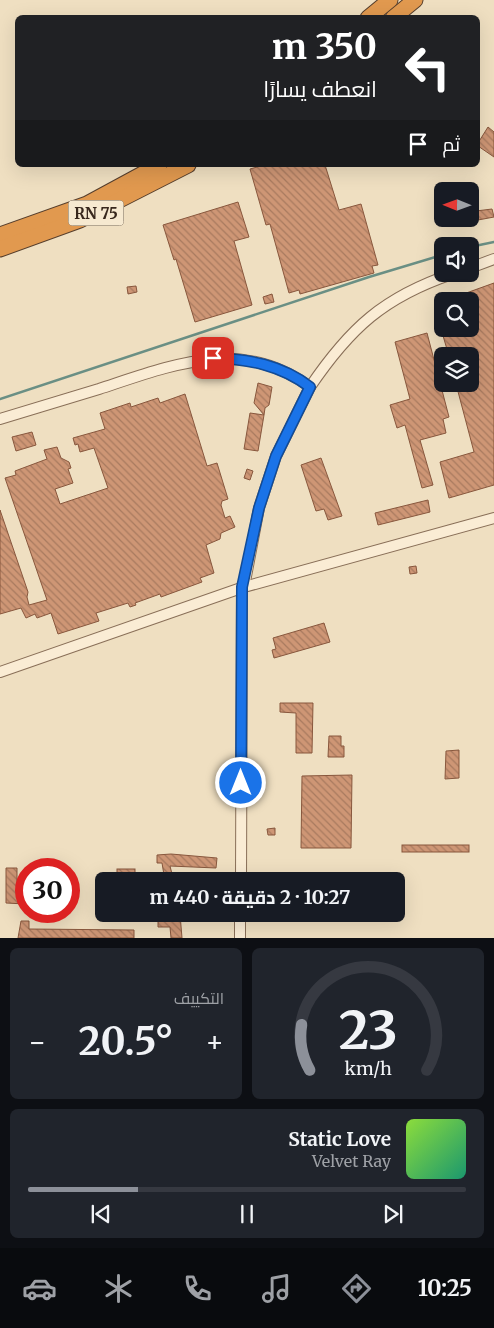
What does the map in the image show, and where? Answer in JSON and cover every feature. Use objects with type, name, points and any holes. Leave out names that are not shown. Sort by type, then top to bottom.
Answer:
[{"type":"highway","points":[[372,15],[390,0]]},
{"type":"highway","points":[[397,15],[415,0]]},
{"type":"highway","name":"RN 75","points":[[0,235],[87,204],[156,167]]},
{"type":"highway","name":"RN 75","points":[[0,249],[80,220],[184,167]]},
{"type":"street","points":[[479,265],[494,259]]},
{"type":"street","points":[[240,872],[243,587],[259,508],[276,456],[310,387],[347,337],[375,311],[406,293],[434,281]]},
{"type":"street","points":[[0,419],[189,360],[233,358],[278,368],[296,376],[310,387]]},
{"type":"street","points":[[0,672],[243,587],[494,518]]},
{"type":"street","points":[[240,922],[240,938]]},
{"type":"building","points":[[488,127],[494,132],[494,157],[480,147],[480,140]]},
{"type":"building","points":[[257,167],[326,167],[339,210],[361,204],[378,265],[372,266],[374,273],[300,294],[299,290],[289,293],[270,224],[266,225],[250,169]]},
{"type":"building","points":[[238,202],[249,237],[234,241],[252,305],[195,322],[176,259],[174,260],[163,225]]},
{"type":"building","points":[[492,209],[494,217],[479,220],[479,211]]},
{"type":"building","points":[[494,283],[494,485],[449,498],[440,462],[474,452],[458,392],[479,392],[479,347],[446,347],[443,337],[479,337],[479,292],[469,292]]},
{"type":"building","points":[[136,286],[137,292],[128,294],[127,287]]},
{"type":"building","points":[[272,294],[274,302],[265,304],[263,297]]},
{"type":"building","points":[[427,333],[434,360],[434,392],[442,392],[449,417],[443,419],[446,433],[420,440],[433,485],[422,488],[405,425],[397,428],[390,405],[410,399],[395,342]]},
{"type":"building","points":[[258,383],[272,387],[269,405],[265,408],[264,415],[254,403]]},
{"type":"building","points":[[185,394],[207,466],[217,463],[228,499],[222,501],[221,505],[225,518],[230,516],[235,527],[221,533],[220,539],[206,545],[214,573],[200,578],[202,582],[161,597],[160,594],[135,603],[136,605],[130,607],[128,603],[96,613],[99,621],[58,634],[51,613],[37,618],[35,614],[26,618],[21,608],[0,614],[0,510],[28,592],[29,605],[47,600],[5,478],[16,475],[15,471],[47,459],[44,450],[57,447],[61,458],[69,462],[71,468],[68,469],[73,483],[55,489],[60,504],[108,488],[94,448],[80,452],[78,444],[75,445],[73,438],[105,429],[100,413],[130,403],[131,407],[158,398],[160,403]]},
{"type":"building","points":[[250,413],[264,415],[258,451],[244,449]]},
{"type":"building","points":[[32,432],[36,445],[16,451],[12,437]]},
{"type":"building","points":[[321,458],[342,516],[328,520],[324,509],[316,511],[301,465]]},
{"type":"building","points":[[247,469],[253,471],[250,480],[244,478]]},
{"type":"building","points":[[428,500],[430,512],[378,525],[375,513]]},
{"type":"building","points":[[416,566],[417,573],[410,574],[409,567]]},
{"type":"building","points":[[324,623],[330,642],[274,658],[272,650],[276,649],[273,638]]},
{"type":"building","points":[[280,703],[313,703],[312,753],[296,753],[296,713],[280,712]]},
{"type":"building","points":[[329,736],[341,736],[341,746],[344,746],[344,757],[328,757]]},
{"type":"building","points":[[459,750],[459,778],[445,779],[446,751]]},
{"type":"building","points":[[352,775],[351,848],[301,848],[302,776]]},
{"type":"building","points":[[275,828],[275,835],[268,835],[267,829]]},
{"type":"building","points":[[402,845],[469,845],[469,852],[402,852]]},
{"type":"building","points":[[171,854],[217,858],[216,868],[170,866],[172,872],[164,872],[162,863],[157,863],[157,855]]},
{"type":"building","points":[[6,868],[15,868],[15,903],[6,903]]},
{"type":"building","points":[[117,869],[135,869],[135,872],[117,872]]},
{"type":"building","points":[[158,922],[181,922],[182,938],[171,938],[170,927],[158,927]]},
{"type":"building","points":[[21,923],[29,923],[29,929],[134,930],[134,938],[18,938]]},
{"type":"waterway","points":[[479,245],[494,242]]},
{"type":"waterway","points":[[0,399],[369,277],[434,257]]},
{"type":"route","points":[[213,358],[233,358],[278,368],[296,376],[310,387],[276,456],[259,508],[244,587],[242,587],[241,783]]}]
